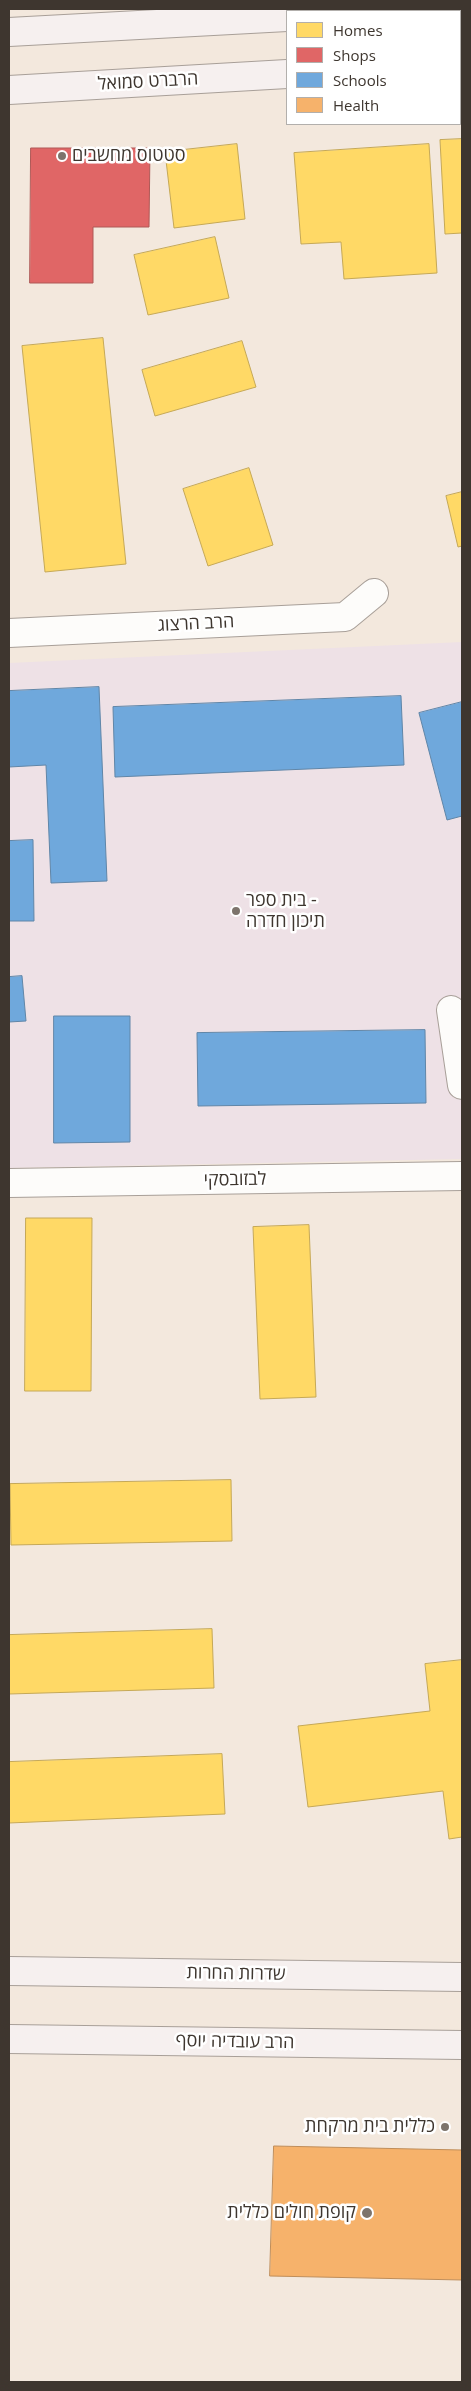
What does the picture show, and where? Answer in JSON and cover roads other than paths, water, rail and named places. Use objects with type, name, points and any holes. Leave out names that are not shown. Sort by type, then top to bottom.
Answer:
[{"type":"main road","points":[[408,10],[431,9]]},
{"type":"main road","points":[[9,32],[286,17]]},
{"type":"main road","name":"הרברט סמואל","points":[[9,90],[286,74]]},
{"type":"main road","name":"שדרות החרות","points":[[9,1971],[462,1977]]},
{"type":"main road","name":"הרב עובדיה יוסף","points":[[9,2039],[462,2045]]},
{"type":"street","name":"הרב הרצוג","points":[[9,633],[345,617],[374,593]]},
{"type":"street","points":[[451,1010],[462,1085]]},
{"type":"street","name":"לבזובסקי","points":[[9,1183],[462,1176]]},
{"type":"place","name":"סטטוס מחשבים","points":[[62,156]]},
{"type":"place","name":"בית ספר - תיכון חדרה","points":[[236,911]]},
{"type":"place","name":"כללית בית מרקחת","points":[[445,2127]]},
{"type":"place","name":"קופת חולים כללית","points":[[367,2213]]}]
